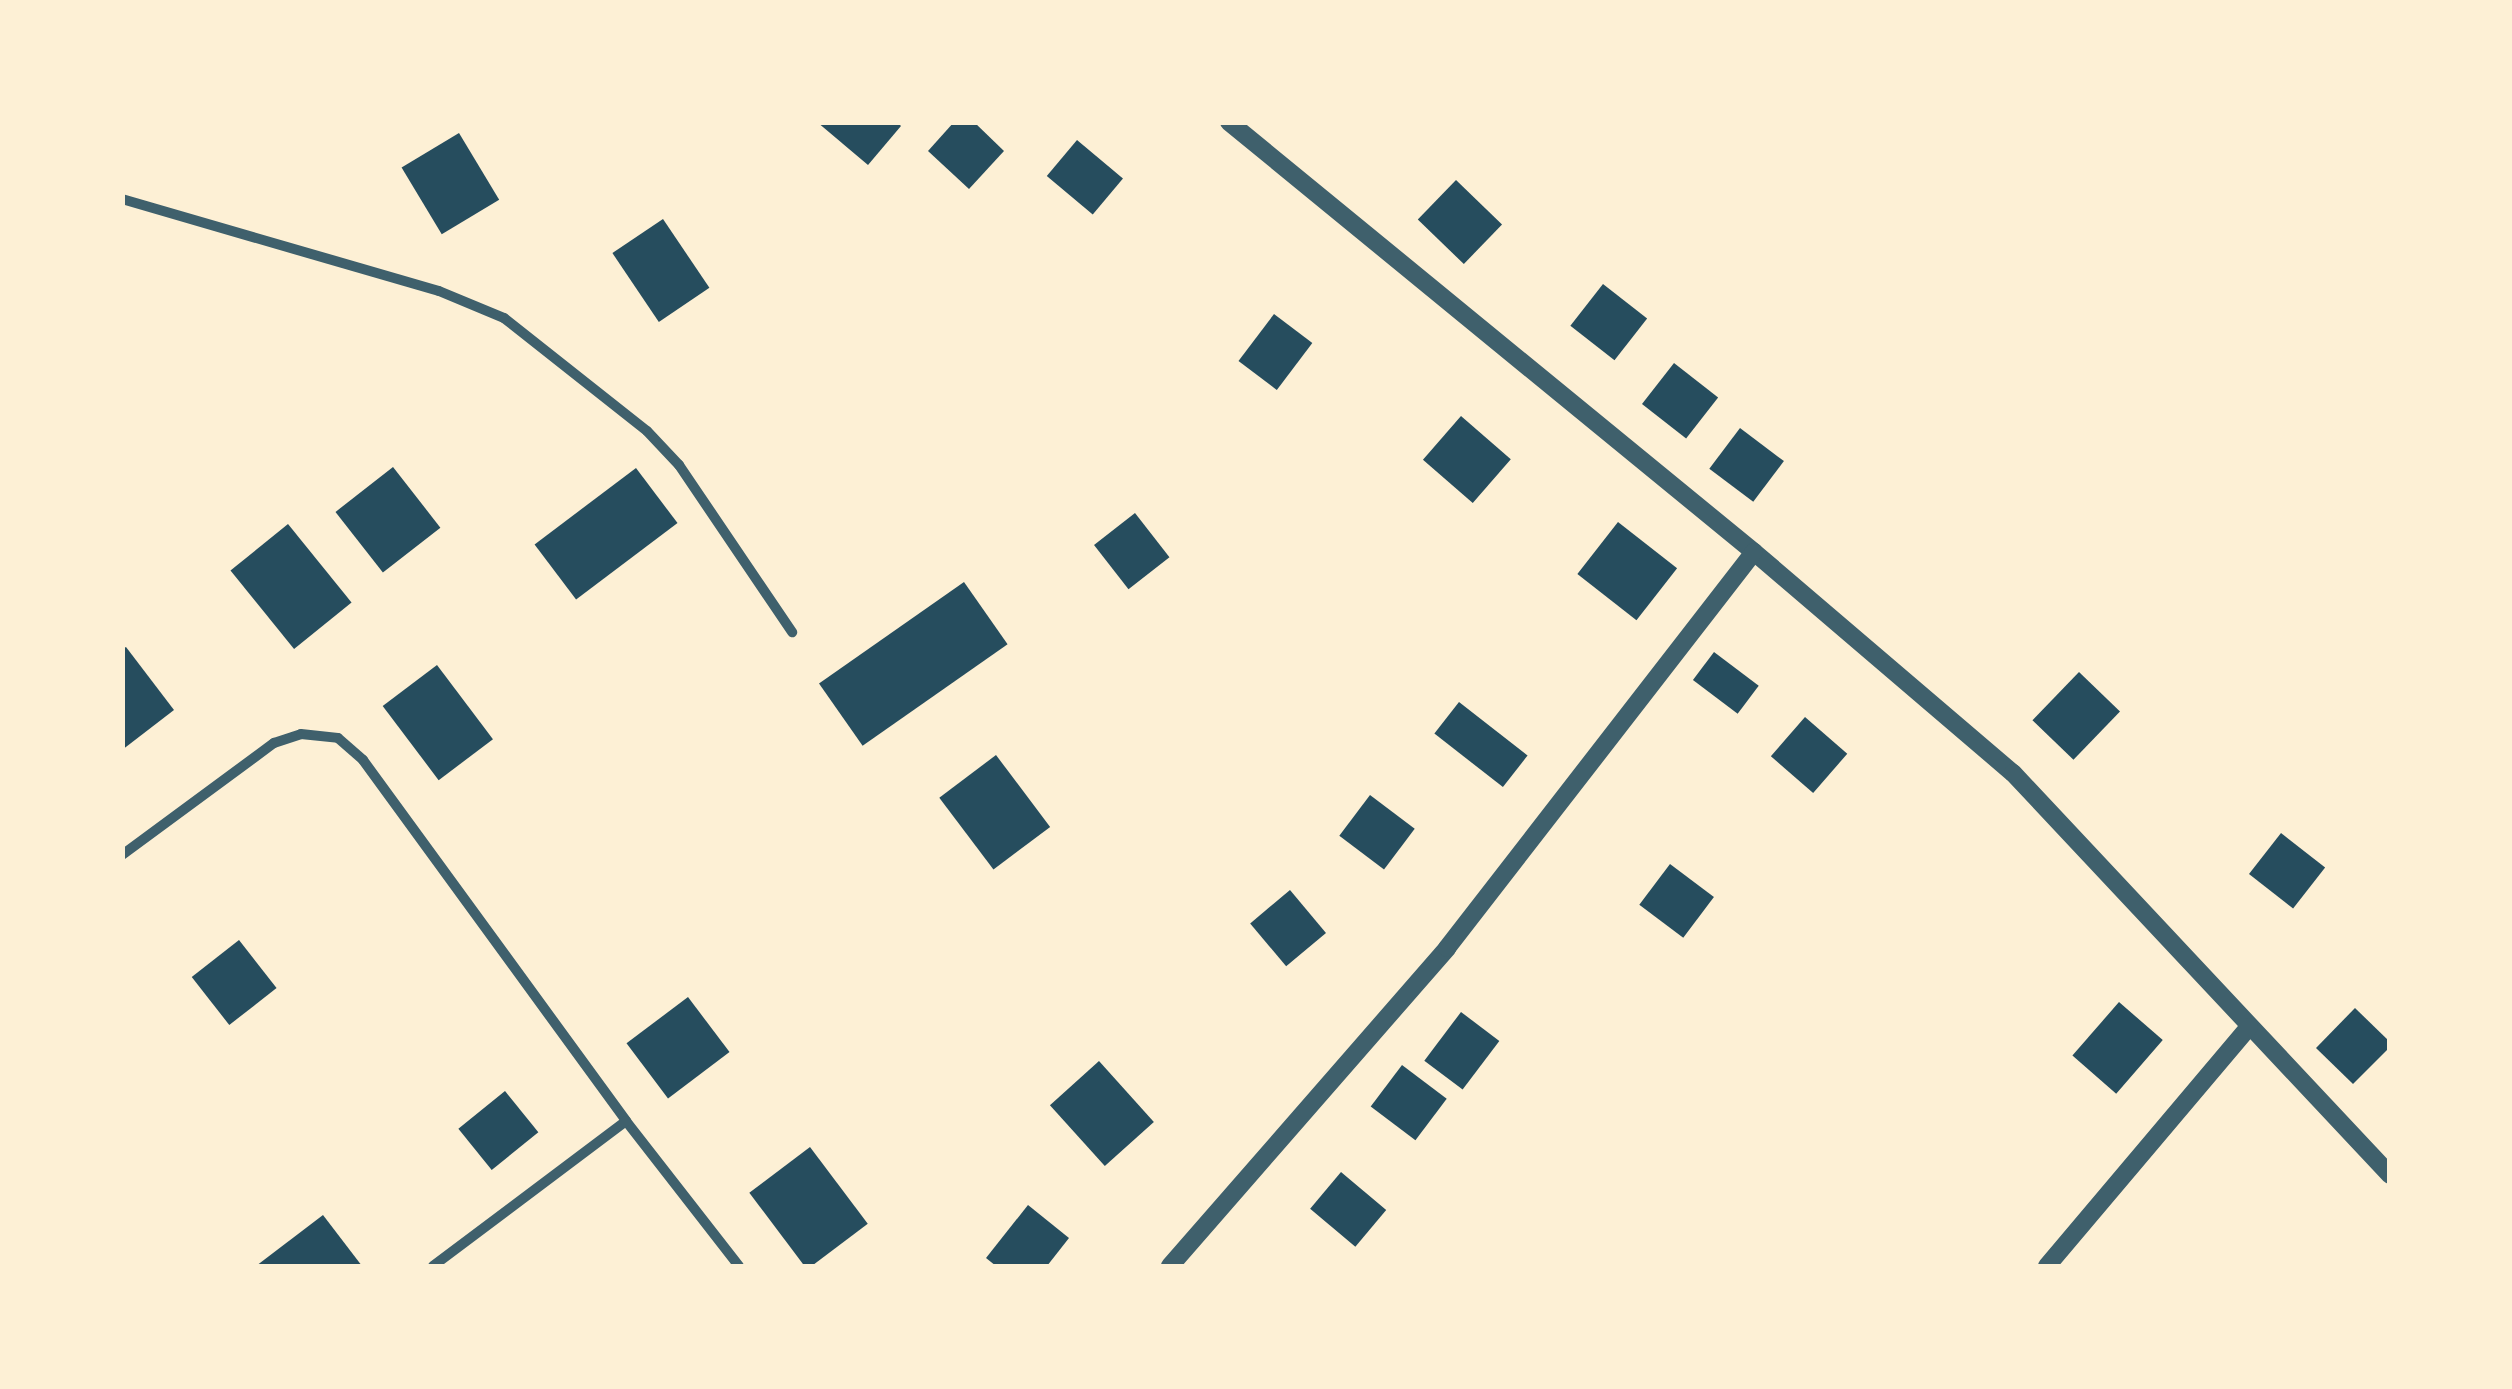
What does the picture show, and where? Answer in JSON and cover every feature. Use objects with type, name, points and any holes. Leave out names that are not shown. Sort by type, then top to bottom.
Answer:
[{"type":"street","points":[[1229,122],[1754,552],[2013,773],[2390,1175]]},
{"type":"street","points":[[122,200],[439,291],[504,318],[647,430],[679,464],[792,632]]},
{"type":"street","points":[[1170,1266],[1448,948],[1754,552]]},
{"type":"street","points":[[122,854],[274,744],[302,734],[338,738],[363,760],[626,1121],[739,1266]]},
{"type":"street","points":[[2047,1266],[2249,1026]]},
{"type":"street","points":[[432,1266],[626,1121]]},
{"type":"building","points":[[817,122],[897,122],[901,126],[868,165]]},
{"type":"building","points":[[954,122],[974,122],[1004,151],[969,189],[928,151]]},
{"type":"building","points":[[459,133],[499,200],[442,234],[402,168]]},
{"type":"building","points":[[1077,140],[1123,179],[1093,215],[1047,176]]},
{"type":"building","points":[[1456,180],[1502,224],[1464,264],[1418,220]]},
{"type":"building","points":[[663,219],[709,288],[659,322],[612,253]]},
{"type":"building","points":[[1603,284],[1647,318],[1614,360],[1570,326]]},
{"type":"building","points":[[1274,314],[1312,343],[1277,390],[1238,361]]},
{"type":"building","points":[[1674,363],[1718,397],[1686,438],[1642,404]]},
{"type":"building","points":[[1461,416],[1511,459],[1473,503],[1423,460]]},
{"type":"building","points":[[1740,428],[1784,461],[1753,502],[1709,469]]},
{"type":"building","points":[[393,467],[440,528],[383,573],[335,512]]},
{"type":"building","points":[[636,468],[678,523],[576,600],[535,544]]},
{"type":"building","points":[[1135,513],[1169,557],[1129,589],[1094,545]]},
{"type":"building","points":[[1618,522],[1677,568],[1636,620],[1577,574]]},
{"type":"building","points":[[288,524],[352,602],[294,649],[230,571]]},
{"type":"building","points":[[964,582],[1008,644],[863,746],[819,684]]},
{"type":"building","points":[[126,647],[174,710],[122,750],[122,649]]},
{"type":"building","points":[[1714,652],[1759,686],[1738,714],[1693,680]]},
{"type":"building","points":[[437,665],[493,739],[439,780],[383,706]]},
{"type":"building","points":[[2079,672],[2120,712],[2073,760],[2032,720]]},
{"type":"building","points":[[1459,702],[1528,756],[1503,787],[1434,734]]},
{"type":"building","points":[[1805,717],[1847,754],[1813,793],[1771,756]]},
{"type":"building","points":[[996,755],[1050,827],[993,870],[939,798]]},
{"type":"building","points":[[1370,795],[1415,829],[1384,869],[1339,836]]},
{"type":"building","points":[[2281,833],[2325,867],[2293,908],[2249,874]]},
{"type":"building","points":[[1670,864],[1714,897],[1683,938],[1639,905]]},
{"type":"building","points":[[1290,890],[1326,933],[1286,966],[1250,923]]},
{"type":"building","points":[[239,940],[277,988],[229,1025],[192,977]]},
{"type":"building","points":[[688,997],[730,1052],[668,1098],[627,1043]]},
{"type":"building","points":[[2119,1002],[2163,1040],[2116,1094],[2072,1056]]},
{"type":"building","points":[[2355,1008],[2390,1042],[2390,1047],[2353,1084],[2316,1048]]},
{"type":"building","points":[[1461,1012],[1499,1041],[1463,1090],[1424,1061]]},
{"type":"building","points":[[1099,1061],[1154,1122],[1105,1166],[1050,1105]]},
{"type":"building","points":[[1402,1065],[1447,1099],[1415,1140],[1371,1107]]},
{"type":"building","points":[[505,1091],[538,1132],[492,1170],[458,1129]]},
{"type":"building","points":[[810,1147],[868,1224],[812,1266],[805,1266],[749,1193]]},
{"type":"building","points":[[1341,1172],[1386,1210],[1355,1247],[1310,1209]]},
{"type":"building","points":[[1028,1205],[1069,1238],[1047,1266],[996,1266],[986,1258]]},
{"type":"building","points":[[323,1215],[362,1266],[256,1266]]}]
